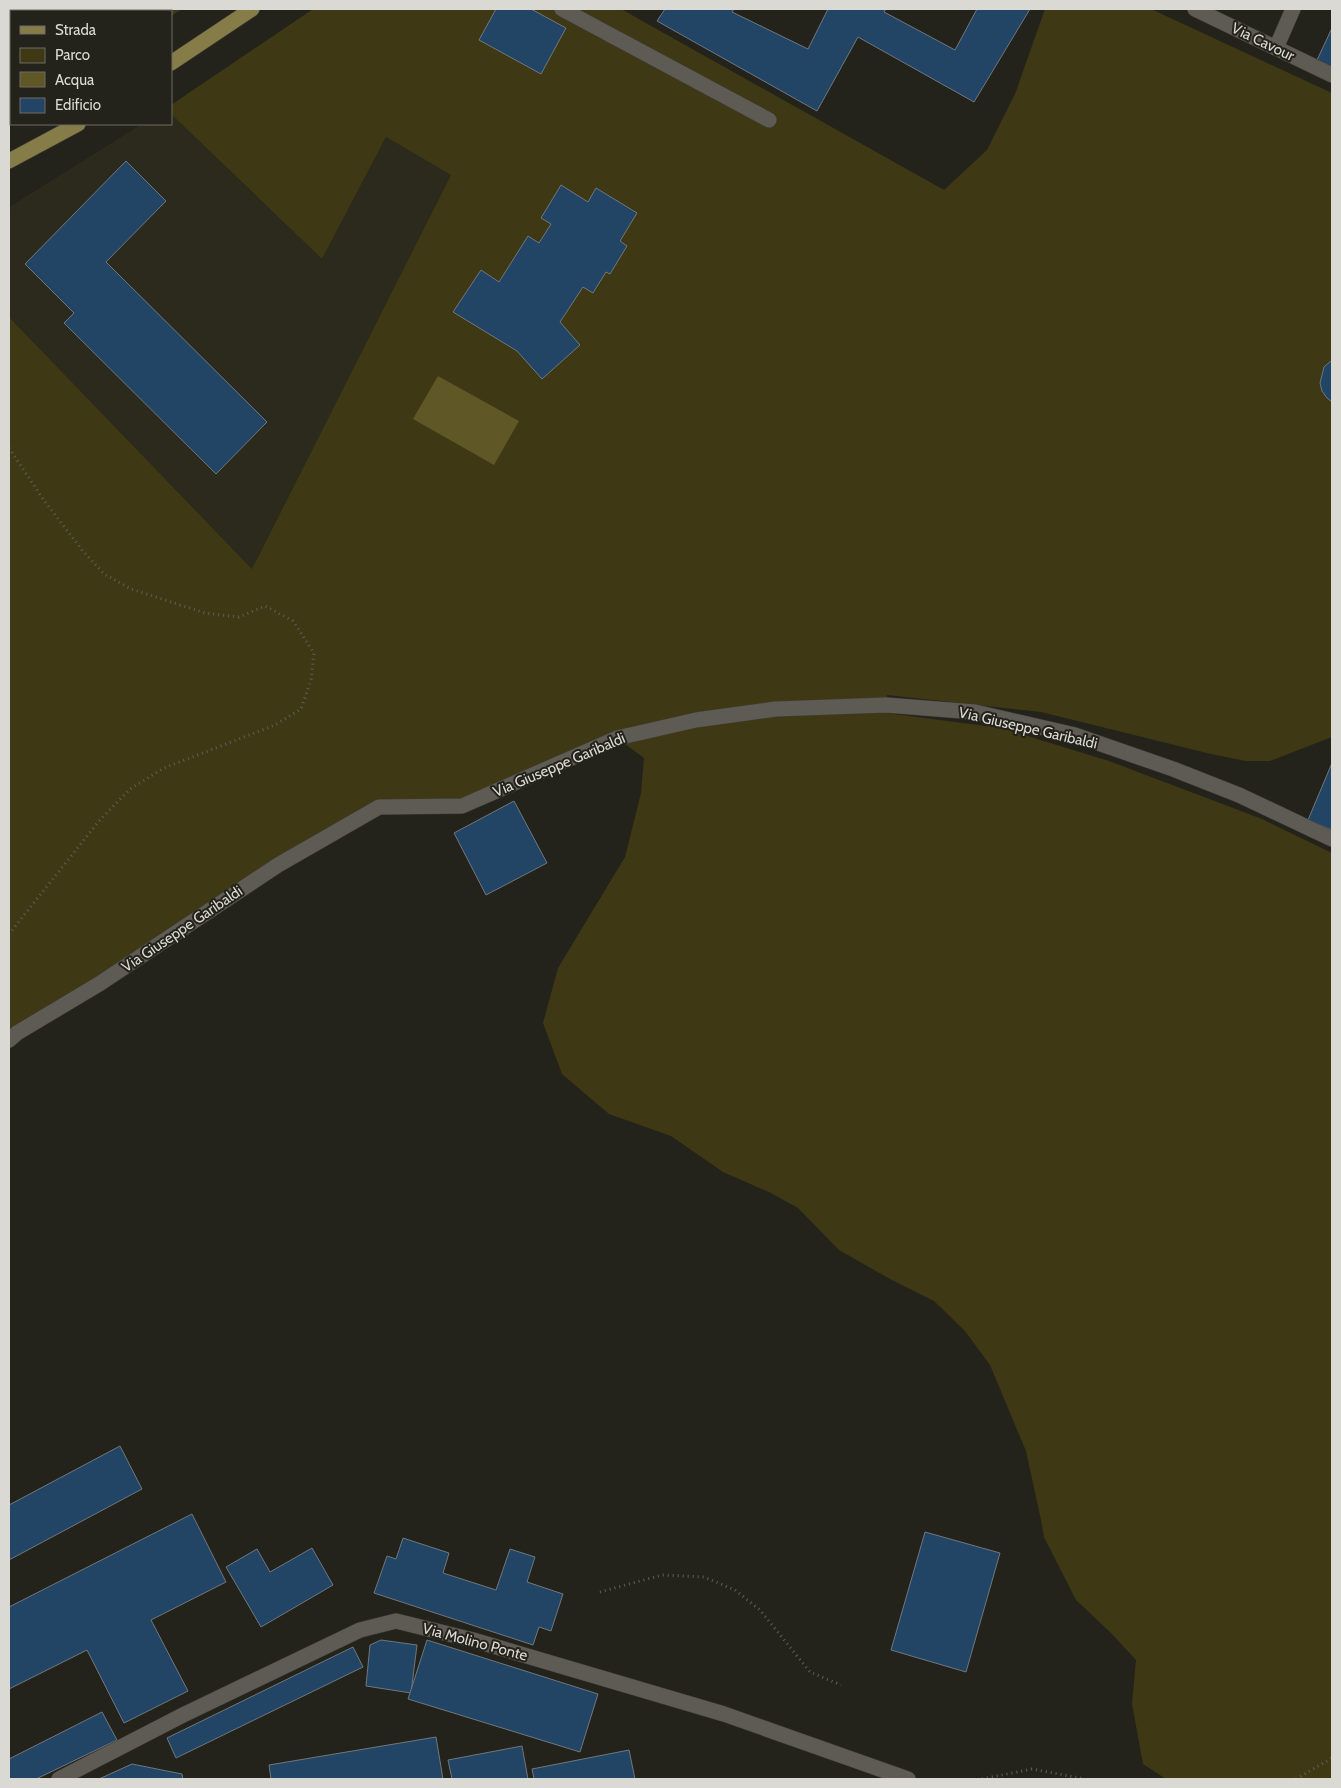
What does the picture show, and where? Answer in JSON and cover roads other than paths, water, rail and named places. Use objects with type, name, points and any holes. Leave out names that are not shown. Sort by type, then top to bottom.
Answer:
[{"type":"main road","points":[[172,62],[252,9]]},
{"type":"main road","points":[[9,161],[71,126]]},
{"type":"street","points":[[562,9],[770,120]]},
{"type":"street","name":"Via Cavour","points":[[1195,9],[1332,75]]},
{"type":"street","points":[[1276,48],[1293,9]]},
{"type":"street","name":"Via Giuseppe Garibaldi","points":[[9,1040],[17,1033],[99,984],[278,865],[379,807],[462,806],[617,738],[696,720],[776,709],[876,705],[974,712],[1075,735],[1173,769],[1239,795],[1332,839]]},
{"type":"street","name":"Via Molino Ponte","points":[[59,1779],[183,1715],[360,1630],[396,1622],[473,1640],[724,1714],[908,1779]]},
{"type":"water","points":[[438,376],[519,421],[494,465],[413,419]]}]
